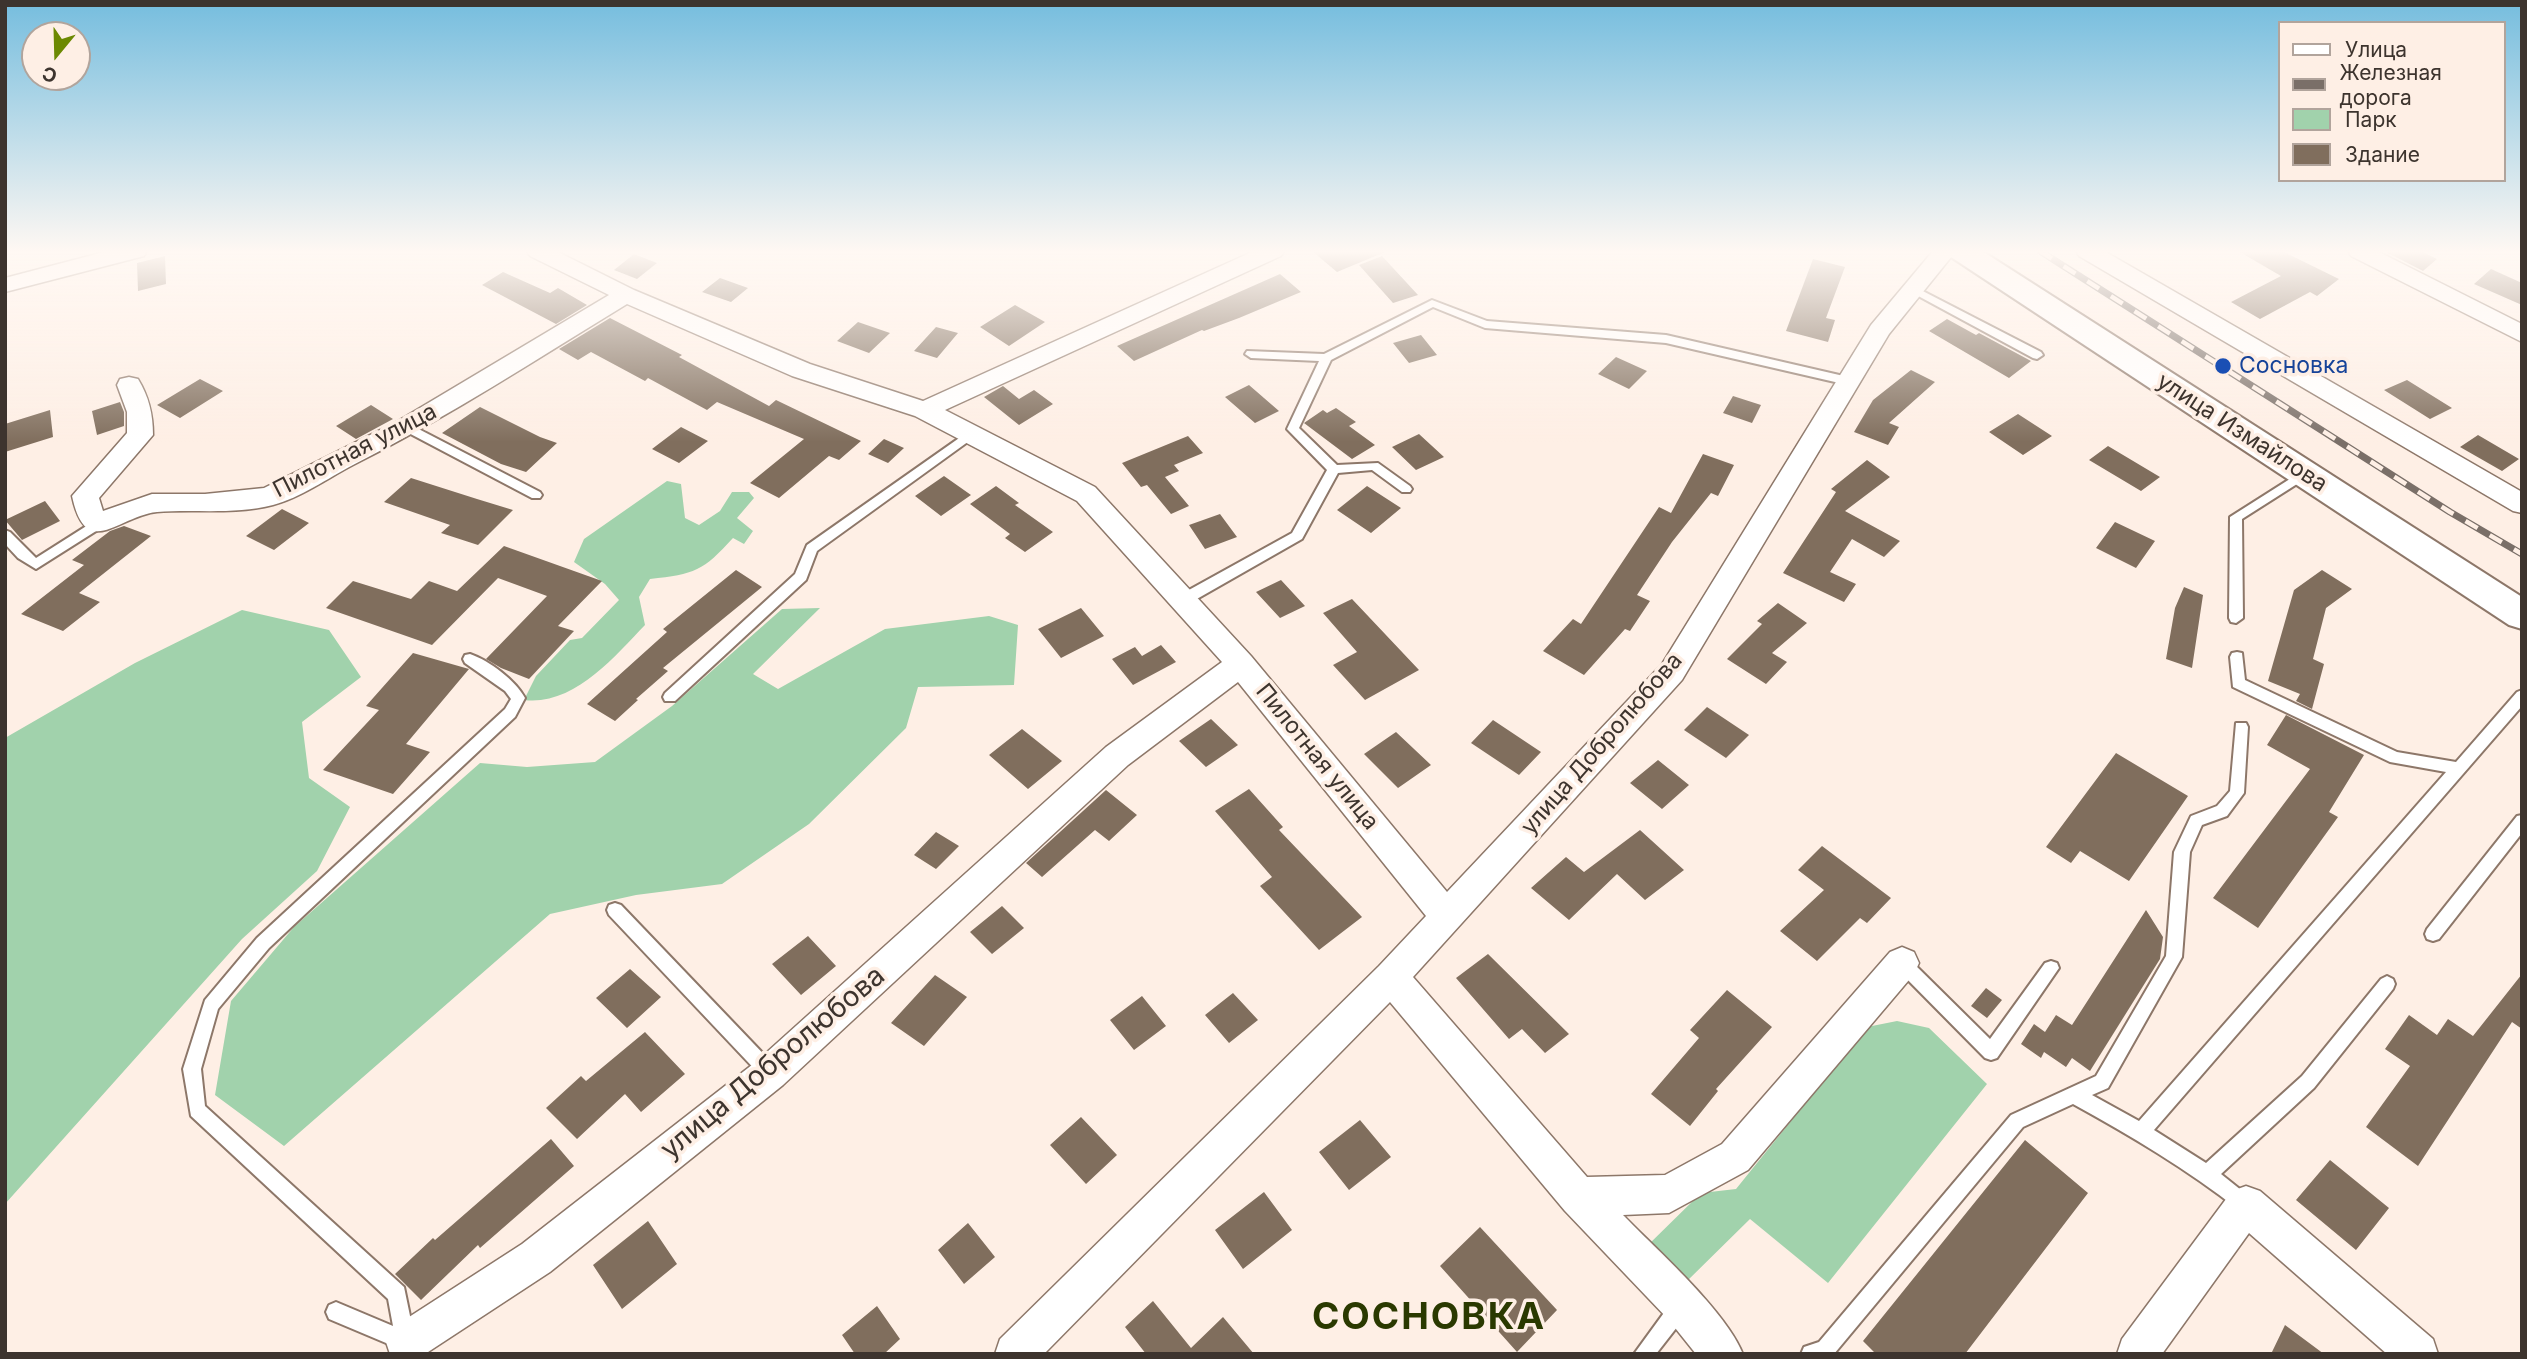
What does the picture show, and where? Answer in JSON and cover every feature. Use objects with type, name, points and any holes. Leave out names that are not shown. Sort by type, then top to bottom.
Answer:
[{"type":"main road","name":"улица Измайлова","points":[[2059,314],[2522,615]]},
{"type":"street","name":"Пилотная улица","points":[[99,523],[152,503],[205,503],[269,497],[407,427],[594,314]]},
{"type":"street","name":"Пилотная улица","points":[[671,314],[801,370],[924,410],[1086,494],[1241,664],[1447,916]]},
{"type":"street","points":[[924,410],[1134,314]]},
{"type":"street","name":"улица Добролюбова","points":[[1014,1354],[1391,977],[1672,672],[1879,330],[1892,314]]},
{"type":"street","points":[[2196,314],[2522,505]]},
{"type":"street","points":[[2484,314],[2522,334]]},
{"type":"street","points":[[99,523],[89,513],[85,496],[140,435],[141,412],[129,385]]},
{"type":"street","name":"улица Добролюбова","points":[[403,1348],[536,1258],[770,1073],[1117,756],[1241,664]]},
{"type":"street","points":[[1579,1197],[1669,1194],[1735,1157],[1902,963]]},
{"type":"street","points":[[1391,977],[1579,1197],[1682,1305],[1723,1354]]},
{"type":"street","points":[[2137,1354],[2246,1205],[2417,1354]]},
{"type":"lane","points":[[1251,354],[1326,358],[1410,314]]},
{"type":"lane","points":[[1461,314],[1485,324],[1666,340],[1848,382]]},
{"type":"lane","points":[[1961,314],[2037,355]]},
{"type":"lane","points":[[1326,358],[1293,429],[1334,469],[1374,466],[1406,489]]},
{"type":"lane","points":[[407,427],[536,495]]},
{"type":"lane","points":[[670,697],[801,578],[812,548],[972,433]]},
{"type":"lane","points":[[1183,600],[1297,536],[1334,469]]},
{"type":"lane","points":[[2236,618],[2236,517],[2304,474]]},
{"type":"lane","points":[[5,535],[23,555],[36,564],[99,523]]},
{"type":"lane","points":[[2237,657],[2238,683],[2395,758],[2458,768]]},
{"type":"lane","points":[[403,1348],[397,1294],[197,1110],[192,1069],[211,1005],[263,943],[510,713],[518,698],[510,687],[470,659]]},
{"type":"lane","points":[[2141,1132],[2522,696]]},
{"type":"lane","points":[[1811,1354],[1825,1350],[2017,1121],[2102,1082],[2174,957],[2182,852],[2196,821],[2222,811],[2237,793],[2241,727]]},
{"type":"lane","points":[[2433,934],[2522,821]]},
{"type":"lane","points":[[615,910],[770,1073]]},
{"type":"lane","points":[[1902,963],[1992,1052],[2051,968]]},
{"type":"lane","points":[[2207,1174],[2308,1082],[2388,984]]},
{"type":"lane","points":[[2074,1095],[2141,1132],[2207,1174],[2246,1205]]},
{"type":"lane","points":[[1644,1354],[1682,1305]]},
{"type":"lane","points":[[336,1312],[403,1348]]},
{"type":"green space","points":[[667,481],[681,484],[685,518],[699,525],[720,511],[732,492],[749,492],[754,498],[737,518],[753,531],[744,544],[733,538],[714,558],[697,569],[650,579],[639,597],[645,625],[606,664],[592,677],[560,695],[542,700],[524,700],[536,676],[570,640],[582,638],[619,600],[605,584],[574,562],[584,539]]},
{"type":"green space","points":[[820,608],[753,674],[778,689],[885,629],[989,616],[1018,625],[1014,685],[918,687],[906,728],[809,824],[722,884],[636,895],[550,914],[284,1146],[215,1095],[231,1001],[294,927],[480,763],[527,767],[595,762],[672,706],[782,609]]},
{"type":"green space","points":[[242,610],[329,630],[361,677],[302,722],[309,778],[350,807],[317,871],[242,939],[5,1204],[5,738],[135,663]]},
{"type":"green space","points":[[1897,1021],[1929,1028],[1987,1084],[1828,1283],[1750,1219],[1684,1284],[1645,1248],[1701,1193],[1736,1189],[1867,1027]]},
{"type":"building","points":[[538,314],[572,314],[556,324]]},
{"type":"building","points":[[1000,314],[1032,314],[1045,322],[1009,346],[980,327]]},
{"type":"building","points":[[1188,314],[1248,314],[1202,330],[1134,361],[1117,346]]},
{"type":"building","points":[[1792,314],[1827,314],[1826,318],[1835,320],[1828,342],[1786,331]]},
{"type":"building","points":[[2252,314],[2268,314],[2260,319]]},
{"type":"building","points":[[610,318],[682,355],[679,357],[769,406],[776,400],[861,441],[839,460],[829,456],[779,498],[750,483],[804,439],[717,402],[707,410],[648,378],[645,381],[591,352],[578,360],[559,349]]},
{"type":"building","points":[[1947,319],[2031,361],[2009,378],[1929,331]]},
{"type":"building","points":[[858,322],[890,333],[869,353],[837,341]]},
{"type":"building","points":[[936,327],[958,333],[937,358],[914,351]]},
{"type":"building","points":[[1421,335],[1437,355],[1409,363],[1393,343]]},
{"type":"building","points":[[1616,357],[1647,371],[1629,389],[1598,374]]},
{"type":"building","points":[[1911,370],[1935,382],[1889,423],[1899,427],[1888,445],[1854,432],[1873,400]]},
{"type":"building","points":[[200,379],[223,391],[180,418],[157,405]]},
{"type":"building","points":[[2407,380],[2452,408],[2430,419],[2384,390]]},
{"type":"building","points":[[1249,385],[1279,411],[1255,423],[1225,397]]},
{"type":"building","points":[[1003,386],[1019,399],[1034,390],[1053,404],[1019,425],[984,397]]},
{"type":"building","points":[[1733,396],[1761,405],[1752,423],[1723,413]]},
{"type":"building","points":[[120,402],[124,412],[124,426],[97,435],[92,411]]},
{"type":"building","points":[[371,405],[393,419],[356,439],[336,426]]},
{"type":"building","points":[[480,407],[557,443],[526,472],[501,464],[442,433]]},
{"type":"building","points":[[1336,408],[1356,422],[1349,426],[1375,445],[1352,459],[1304,423],[1323,410],[1327,413]]},
{"type":"building","points":[[50,410],[53,437],[5,452],[5,424]]},
{"type":"building","points":[[2018,414],[2052,436],[2023,455],[1989,432]]},
{"type":"building","points":[[681,427],[708,441],[679,463],[652,449]]},
{"type":"building","points":[[1419,434],[1444,457],[1416,470],[1392,447]]},
{"type":"building","points":[[2478,435],[2519,459],[2502,471],[2460,447]]},
{"type":"building","points":[[1188,436],[1203,453],[1174,465],[1179,471],[1165,477],[1189,506],[1171,514],[1147,485],[1141,487],[1122,463]]},
{"type":"building","points":[[884,439],[904,448],[888,463],[868,454]]},
{"type":"building","points":[[2108,446],[2160,477],[2141,491],[2089,460]]},
{"type":"building","points":[[1703,454],[1734,465],[1718,496],[1711,493],[1672,542],[1637,595],[1650,601],[1630,631],[1625,629],[1584,675],[1543,651],[1573,619],[1581,624],[1659,507],[1671,513]]},
{"type":"building","points":[[1867,460],[1890,477],[1845,511],[1900,541],[1884,557],[1852,539],[1830,572],[1856,584],[1844,602],[1783,573],[1836,492],[1831,489]]},
{"type":"building","points":[[944,476],[971,495],[941,516],[915,496]]},
{"type":"building","points":[[411,478],[513,510],[478,545],[441,533],[450,525],[384,502]]},
{"type":"building","points":[[996,486],[1019,503],[1015,505],[1053,532],[1025,552],[1005,538],[1010,534],[970,504]]},
{"type":"building","points":[[1367,486],[1401,508],[1371,533],[1337,510]]},
{"type":"building","points":[[45,501],[60,521],[22,540],[5,520]]},
{"type":"building","points":[[282,509],[309,523],[274,550],[246,536]]},
{"type":"building","points":[[1220,514],[1237,537],[1205,549],[1189,525]]},
{"type":"building","points":[[2115,522],[2155,541],[2136,568],[2096,548]]},
{"type":"building","points":[[124,526],[151,536],[79,593],[100,602],[63,631],[21,614],[84,565],[72,560],[110,531]]},
{"type":"building","points":[[504,546],[602,581],[558,626],[574,631],[529,679],[486,659],[547,596],[498,578],[432,645],[326,608],[353,581],[411,599],[429,581],[457,591]]},
{"type":"building","points":[[736,570],[762,587],[663,668],[668,671],[615,721],[587,704],[667,632],[663,629]]},
{"type":"building","points":[[2322,570],[2352,589],[2326,608],[2313,659],[2324,664],[2312,709],[2296,701],[2300,694],[2268,681],[2294,590]]},
{"type":"building","points":[[1281,580],[1305,606],[1280,618],[1256,592]]},
{"type":"building","points":[[2184,587],[2203,595],[2192,668],[2166,659],[2175,608]]},
{"type":"building","points":[[1352,599],[1419,670],[1365,700],[1333,665],[1357,652],[1323,613]]},
{"type":"building","points":[[1778,603],[1807,623],[1772,653],[1787,662],[1766,684],[1727,659],[1762,624],[1757,621]]},
{"type":"building","points":[[1081,608],[1104,636],[1061,658],[1038,629]]},
{"type":"building","points":[[1161,645],[1176,662],[1133,685],[1112,659],[1135,647],[1142,656]]},
{"type":"building","points":[[413,653],[469,669],[406,744],[430,752],[393,794],[323,770],[379,710],[366,706]]},
{"type":"building","points":[[1707,707],[1749,735],[1726,758],[1684,730]]},
{"type":"building","points":[[2286,715],[2364,755],[2329,812],[2338,817],[2258,928],[2213,898],[2310,769],[2267,745]]},
{"type":"building","points":[[1211,719],[1238,745],[1206,767],[1179,741]]},
{"type":"building","points":[[1493,720],[1541,752],[1519,775],[1471,743]]},
{"type":"building","points":[[1022,729],[1062,761],[1028,789],[989,755]]},
{"type":"building","points":[[1396,732],[1431,765],[1398,788],[1364,754]]},
{"type":"building","points":[[2116,753],[2188,796],[2129,881],[2080,851],[2071,863],[2046,847]]},
{"type":"building","points":[[1658,760],[1689,785],[1662,809],[1630,783]]},
{"type":"building","points":[[1249,789],[1283,827],[1279,830],[1362,917],[1319,950],[1260,886],[1272,877],[1215,811]]},
{"type":"building","points":[[1106,790],[1137,815],[1109,841],[1095,830],[1042,877],[1026,863]]},
{"type":"building","points":[[1640,830],[1684,870],[1645,900],[1617,874],[1569,920],[1531,888],[1566,857],[1584,872]]},
{"type":"building","points":[[936,832],[959,846],[936,869],[914,855]]},
{"type":"building","points":[[1822,846],[1891,898],[1867,923],[1860,918],[1817,961],[1780,931],[1824,890],[1798,870]]},
{"type":"building","points":[[1002,906],[1024,928],[992,954],[970,932]]},
{"type":"building","points":[[2146,910],[2163,937],[2160,959],[2090,1071],[2072,1058],[2066,1067],[2044,1052],[2041,1058],[2021,1044],[2034,1024],[2045,1032],[2056,1015],[2072,1025]]},
{"type":"building","points":[[808,936],[836,966],[801,995],[772,964]]},
{"type":"building","points":[[1488,954],[1569,1034],[1545,1053],[1522,1029],[1509,1039],[1456,978]]},
{"type":"building","points":[[630,969],[661,997],[627,1028],[596,998]]},
{"type":"building","points":[[2522,974],[2522,1029],[2512,1022],[2418,1166],[2366,1127],[2410,1066],[2385,1049],[2409,1015],[2437,1035],[2448,1019],[2473,1036]]},
{"type":"building","points":[[935,975],[967,997],[924,1046],[891,1023]]},
{"type":"building","points":[[1986,988],[2002,1000],[1987,1018],[1971,1006]]},
{"type":"building","points":[[1727,990],[1772,1027],[1716,1089],[1718,1091],[1690,1126],[1651,1094],[1699,1038],[1690,1030]]},
{"type":"building","points":[[1233,993],[1258,1020],[1229,1043],[1205,1015]]},
{"type":"building","points":[[1142,996],[1166,1026],[1134,1050],[1110,1020]]},
{"type":"building","points":[[645,1032],[685,1074],[641,1112],[625,1094],[577,1139],[546,1108],[581,1076],[586,1081]]},
{"type":"building","points":[[1081,1117],[1117,1155],[1086,1184],[1050,1145]]},
{"type":"building","points":[[1360,1120],[1391,1157],[1349,1190],[1319,1152]]},
{"type":"building","points":[[551,1139],[574,1166],[480,1248],[478,1245],[421,1300],[395,1274],[433,1238],[435,1240]]},
{"type":"building","points":[[2025,1140],[2088,1193],[1965,1354],[1876,1354],[1863,1341]]},
{"type":"building","points":[[2330,1160],[2389,1208],[2356,1250],[2296,1200]]},
{"type":"building","points":[[1264,1192],[1292,1230],[1243,1269],[1215,1230]]},
{"type":"building","points":[[648,1221],[677,1264],[622,1309],[593,1265]]},
{"type":"building","points":[[968,1223],[995,1257],[964,1284],[938,1250]]},
{"type":"building","points":[[1480,1227],[1557,1310],[1517,1352],[1440,1266]]},
{"type":"building","points":[[1153,1301],[1191,1348],[1223,1317],[1254,1354],[1146,1354],[1125,1327]]},
{"type":"building","points":[[877,1306],[900,1339],[884,1354],[855,1354],[842,1335]]},
{"type":"building","points":[[2285,1325],[2324,1354],[2271,1354]]},
{"type":"railway","points":[[2140,314],[2450,512],[2522,554]]},
{"type":"place","name":"Сосновка","points":[[2223,366]]},
{"type":"district","name":"СОСНОВКА","points":[[1429,1318]]}]
